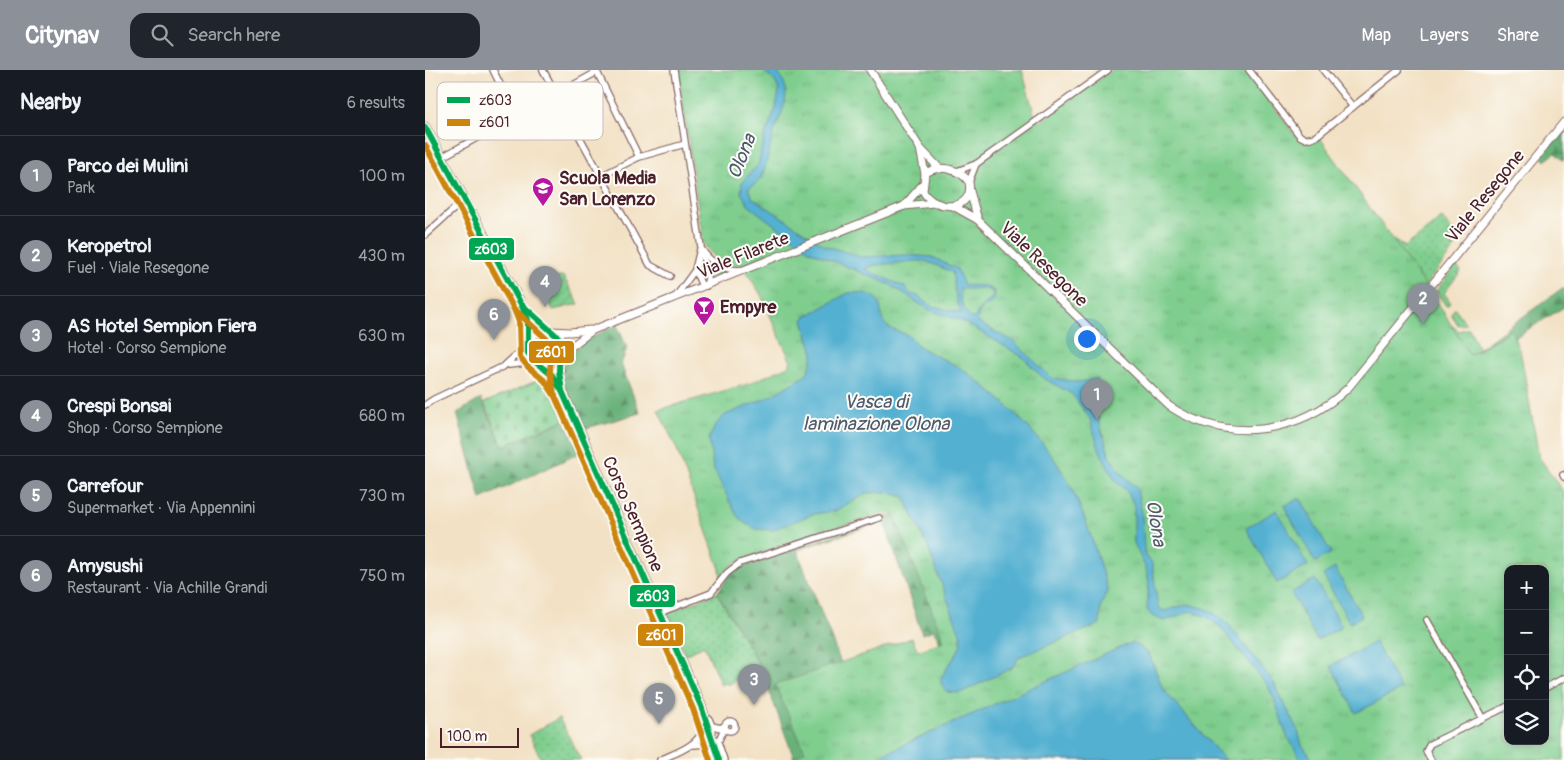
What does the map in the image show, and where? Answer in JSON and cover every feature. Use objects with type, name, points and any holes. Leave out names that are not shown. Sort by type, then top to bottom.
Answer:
[{"type":"main road","points":[[425,127],[521,304],[528,320],[528,353],[539,364],[554,362],[560,356],[561,340],[521,304]]},
{"type":"main road","points":[[528,342],[538,331],[550,331]]},
{"type":"main road","name":"Corso Sempione","points":[[560,356],[559,381],[562,391],[701,706],[719,760]]},
{"type":"main road","name":"Corso Sempione","points":[[539,364],[554,378],[562,391]]},
{"type":"street","points":[[493,70],[499,82]]},
{"type":"street","points":[[543,70],[549,82]]},
{"type":"street","points":[[674,70],[701,247],[708,278],[706,286],[701,284],[695,270]]},
{"type":"street","points":[[870,70],[920,148],[940,168]]},
{"type":"street","points":[[925,174],[940,168],[957,171],[976,164],[1108,70]]},
{"type":"street","points":[[1249,70],[1299,136],[1306,140],[1315,137],[1399,70]]},
{"type":"street","points":[[1323,70],[1353,107]]},
{"type":"street","points":[[578,82],[596,71]]},
{"type":"street","points":[[603,85],[639,157]]},
{"type":"street","name":"Viale Resegone","points":[[953,206],[978,220],[1158,398],[1193,420],[1220,429],[1248,431],[1279,427],[1309,417],[1323,409],[1337,399],[1360,376],[1564,122]]},
{"type":"street","points":[[442,157],[474,140]]},
{"type":"street","points":[[581,140],[650,265],[670,276]]},
{"type":"street","points":[[601,176],[639,157],[685,144]]},
{"type":"street","points":[[920,148],[925,174],[923,184],[926,196],[934,203],[953,206],[966,200],[970,190],[969,182],[976,164]]},
{"type":"street","points":[[957,171],[969,182]]},
{"type":"street","name":"Viale Filarete","points":[[904,206],[923,184]]},
{"type":"street","name":"Viale Resegone","points":[[970,190],[978,220]]},
{"type":"street","points":[[425,235],[465,199]]},
{"type":"street","name":"Viale Filarete","points":[[550,331],[593,330],[904,206],[934,203]]},
{"type":"street","points":[[673,299],[695,270],[701,247]]},
{"type":"street","points":[[701,247],[719,266],[731,270],[744,270]]},
{"type":"street","name":"Viale Filarete","points":[[560,356],[593,330]]},
{"type":"street","points":[[425,405],[504,366],[528,342]]},
{"type":"street","points":[[504,366],[539,364]]},
{"type":"street","points":[[659,613],[711,593],[727,573],[740,563],[879,518]]},
{"type":"street","points":[[1427,620],[1482,717]]},
{"type":"street","points":[[660,760],[688,746],[700,737],[703,728],[688,686],[688,678]]},
{"type":"street","name":"Corso Sempione","points":[[688,678],[696,684],[712,726],[726,728],[718,742],[724,760]]},
{"type":"street","points":[[1549,686],[1564,678]]},
{"type":"street","points":[[1431,760],[1426,749],[1430,744],[1504,708]]},
{"type":"street","points":[[688,746],[707,744],[714,760]]},
{"type":"green space","points":[[678,70],[1022,70],[1035,117],[1039,122],[1112,70],[1247,70],[1297,138],[1303,141],[1314,142],[1320,138],[1435,299],[1470,355],[1511,330],[1521,355],[1539,457],[1564,493],[1564,760],[791,760],[805,751],[775,685],[912,638],[918,651],[944,641],[894,514],[891,512],[823,531],[737,562],[727,569],[721,578],[720,569],[676,447],[658,410],[751,383],[788,366],[791,362],[760,293],[742,265],[729,264],[719,260],[703,242]]},
{"type":"green space","points":[[1564,130],[1564,161],[1555,153],[1545,161],[1541,157]]},
{"type":"green space","points":[[1442,218],[1460,241],[1368,359],[1385,233],[1405,247]]},
{"type":"green space","points":[[707,258],[729,272],[711,279]]},
{"type":"green space","points":[[1456,265],[1461,271],[1444,293],[1451,303],[1446,306],[1436,291]]},
{"type":"green space","points":[[563,276],[579,304],[553,310],[546,294],[550,293],[546,281]]},
{"type":"green space","points":[[1564,287],[1564,307],[1482,358],[1225,434],[1447,319],[1470,355]]},
{"type":"green space","points":[[1455,308],[1466,324],[1458,325],[1451,314]]},
{"type":"green space","points":[[617,325],[627,348],[621,364],[640,413],[583,429],[565,388],[563,371],[566,361],[588,339]]},
{"type":"green space","points":[[1451,325],[1459,331],[1469,328],[1479,349],[1470,355]]},
{"type":"green space","points":[[540,335],[550,335],[557,342],[557,352],[550,359],[540,359],[533,352],[533,342]]},
{"type":"green space","points":[[546,377],[564,420],[503,446],[484,403]]},
{"type":"green space","points":[[481,399],[503,446],[564,420],[580,453],[481,499],[457,413]]},
{"type":"green space","points":[[894,514],[949,640],[940,643],[934,630],[922,634],[884,521],[797,550],[846,676],[884,733],[791,760],[794,758],[760,666],[717,593],[733,570]]},
{"type":"green space","points":[[717,593],[760,666],[728,685],[726,683],[721,685],[704,645],[685,655],[667,613]]},
{"type":"green space","points":[[559,718],[581,760],[542,760],[529,735]]},
{"type":"water","points":[[762,70],[775,70],[782,78],[786,95],[762,174],[759,181],[748,189],[753,198],[824,245],[861,257],[907,255],[932,257],[957,269],[964,285],[986,286],[994,291],[994,301],[980,310],[977,321],[1013,341],[1052,378],[1079,382],[1098,378],[1091,395],[1110,457],[1119,470],[1137,489],[1142,513],[1144,548],[1146,556],[1152,563],[1158,607],[1164,611],[1188,604],[1207,609],[1225,620],[1274,683],[1298,731],[1302,745],[1313,760],[1301,760],[1286,734],[1268,686],[1221,628],[1207,617],[1191,611],[1164,621],[1152,616],[1147,610],[1149,582],[1146,569],[1134,543],[1134,505],[1127,491],[1116,482],[1099,449],[1090,419],[1072,394],[1043,378],[1024,358],[962,321],[929,310],[891,285],[810,251],[749,206],[741,193],[742,182],[758,165],[765,135],[776,108],[779,89],[774,80]],"holes":[[[926,261],[952,272],[957,303],[962,313],[931,306],[918,296],[910,294],[905,287],[865,269],[875,265]],[[960,288],[989,290],[993,292],[993,297],[978,310],[975,318],[971,318],[962,304]]]},
{"type":"water","name":"Vasca di laminazione Olona","points":[[848,293],[872,295],[880,304],[884,322],[888,327],[909,336],[921,348],[958,366],[994,394],[1038,438],[1062,470],[1077,499],[1091,538],[1108,591],[1101,605],[1100,624],[1019,657],[1012,668],[960,693],[947,692],[941,684],[941,679],[960,647],[961,636],[927,545],[904,497],[888,492],[867,493],[835,511],[813,514],[772,530],[756,529],[743,522],[736,514],[713,468],[709,439],[716,424],[725,415],[767,398],[806,375],[811,365],[813,353],[803,320],[805,317]]},
{"type":"water","points":[[1300,498],[1331,553],[1315,562],[1284,506]]},
{"type":"water","points":[[1277,510],[1308,566],[1277,583],[1246,528]]},
{"type":"water","points":[[1335,568],[1362,616],[1350,623],[1323,575]]},
{"type":"water","points":[[1315,579],[1342,627],[1317,640],[1291,593]]},
{"type":"water","points":[[1133,642],[1149,654],[1163,689],[1225,760],[870,760]]},
{"type":"water","points":[[1375,642],[1401,689],[1356,713],[1331,666]]},
{"type":"transit line","name":"z603","points":[[425,127],[521,304],[560,339],[559,371],[562,391],[701,706],[719,760]]},
{"type":"transit line","name":"z601","points":[[425,145],[514,309],[552,344],[550,371],[554,394],[693,709],[710,760]]},
{"type":"transit line","name":"z603","points":[[522,306],[528,320],[528,353],[534,361],[552,375],[562,391]]},
{"type":"transit line","name":"z601","points":[[514,309],[519,322],[520,357],[528,367],[545,381],[555,396]]},
{"type":"place","name":"Scuola Media San Lorenzo","points":[[543,207]]},
{"type":"place","name":"Crespi Bonsai","points":[[545,307]]},
{"type":"place","name":"Keropetrol","points":[[1423,324]]},
{"type":"place","name":"Empyre","points":[[704,326]]},
{"type":"place","name":"Amysushi","points":[[494,340]]},
{"type":"place","name":"Parco dei Mulini","points":[[1097,420]]},
{"type":"place","name":"AS Hotel Sempion Fiera","points":[[754,705]]},
{"type":"place","name":"Carrefour","points":[[659,724]]},
{"type":"water label","name":"Olona","points":[[741,156]]},
{"type":"water label","name":"Olona","points":[[1157,523]]}]
